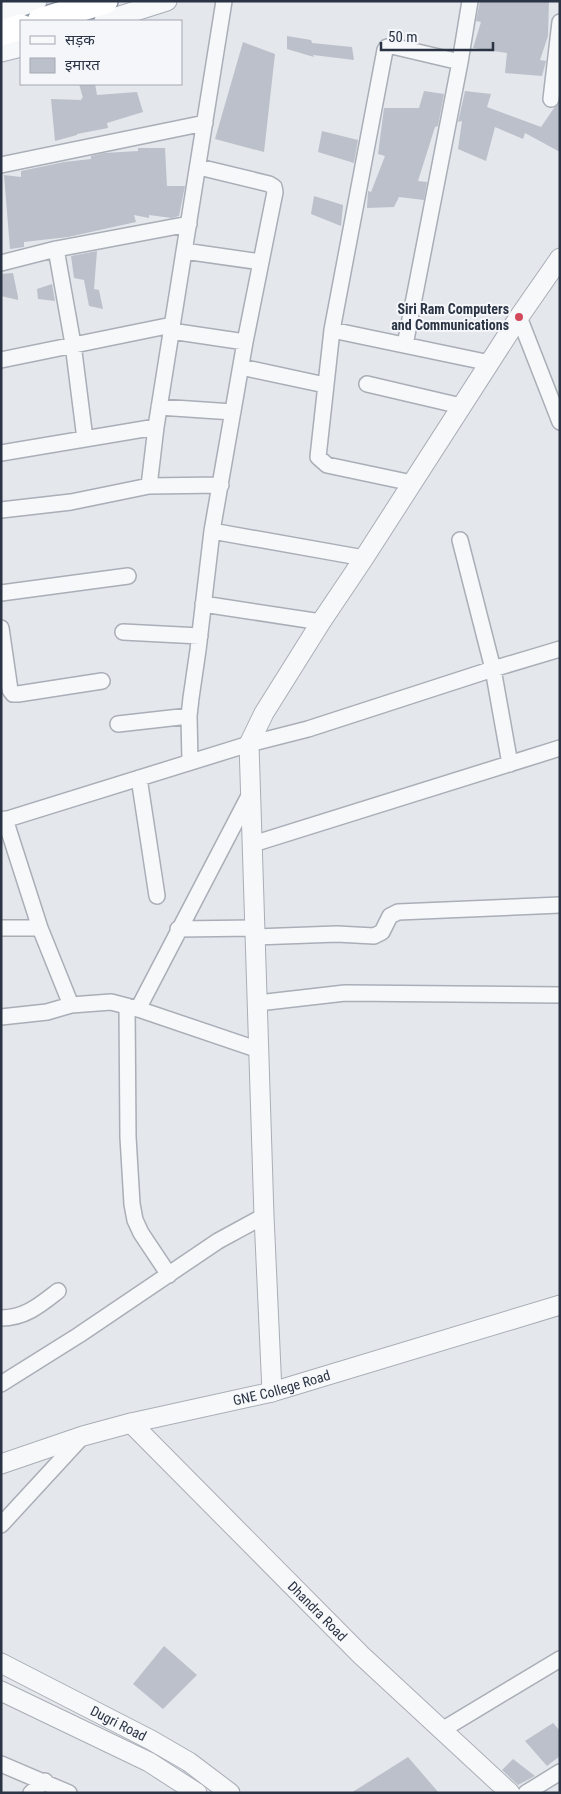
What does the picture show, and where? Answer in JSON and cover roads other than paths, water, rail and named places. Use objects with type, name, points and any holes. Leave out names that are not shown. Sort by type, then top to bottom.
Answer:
[{"type":"highway","points":[[43,20],[105,1]]},
{"type":"highway","points":[[1,33],[20,27]]},
{"type":"street","points":[[1,13],[37,1]]},
{"type":"street","points":[[107,20],[167,1]]},
{"type":"street","points":[[149,486],[171,328],[199,167],[224,1]]},
{"type":"street","points":[[406,345],[470,1]]},
{"type":"street","points":[[551,99],[560,22]]},
{"type":"street","points":[[1,52],[20,46]]},
{"type":"street","points":[[412,483],[327,465],[321,461],[318,457],[318,450],[325,385],[332,330],[385,50],[392,46],[460,62]]},
{"type":"street","points":[[1,165],[205,123]]},
{"type":"street","points":[[190,762],[189,716],[212,531],[245,342],[276,192],[274,187],[269,184],[199,167]]},
{"type":"street","points":[[1,263],[56,249],[189,224]]},
{"type":"street","points":[[56,249],[73,344],[85,439]]},
{"type":"street","points":[[184,251],[261,262]]},
{"type":"street","points":[[272,1392],[264,1216],[249,744],[264,713],[321,622],[461,406],[560,258]]},
{"type":"street","points":[[519,318],[559,419]]},
{"type":"street","points":[[1,360],[73,344],[171,328],[245,342]]},
{"type":"street","points":[[332,330],[490,363]]},
{"type":"street","points":[[241,367],[325,385]]},
{"type":"street","points":[[367,384],[461,406]]},
{"type":"street","points":[[159,407],[233,412]]},
{"type":"street","points":[[1,452],[156,427]]},
{"type":"street","points":[[1,510],[81,500],[149,486],[221,485]]},
{"type":"street","points":[[212,531],[364,558]]},
{"type":"street","points":[[460,540],[493,669],[510,764]]},
{"type":"street","points":[[1,593],[128,576]]},
{"type":"street","points":[[202,604],[321,622]]},
{"type":"street","points":[[1,628],[10,690],[13,694],[102,681]]},
{"type":"street","points":[[123,632],[200,636]]},
{"type":"street","points":[[71,1005],[40,928],[3,820],[249,744],[308,729],[560,649]]},
{"type":"street","points":[[118,724],[189,716]]},
{"type":"street","points":[[253,844],[560,748]]},
{"type":"street","points":[[139,778],[157,896]]},
{"type":"street","points":[[169,1275],[140,1233],[132,1204],[128,1137],[132,1008],[178,929],[250,794]]},
{"type":"street","points":[[178,929],[374,936],[382,932],[390,916],[398,912],[560,905]]},
{"type":"street","points":[[1,928],[40,928]]},
{"type":"street","points":[[258,1003],[345,993],[560,995]]},
{"type":"street","points":[[1,1017],[47,1012],[71,1005],[111,1002],[259,1050]]},
{"type":"street","points":[[1,1384],[79,1335],[218,1241],[264,1216]]},
{"type":"street","points":[[1,1318],[22,1316],[58,1291]]},
{"type":"street","name":"GNE College Road","points":[[2,1464],[83,1436],[132,1423],[272,1392],[560,1305]]},
{"type":"street","name":"Dhandra Road","points":[[132,1423],[361,1655],[510,1793]]},
{"type":"street","points":[[1,1525],[83,1436]]},
{"type":"street","points":[[442,1730],[560,1659]]},
{"type":"street","name":"Dugri Road","points":[[1,1663],[181,1757],[230,1793]]},
{"type":"street","name":"Dugri Road","points":[[1,1690],[149,1762],[197,1793]]},
{"type":"street","points":[[1,1764],[45,1781],[69,1793]]},
{"type":"street","points":[[526,1793],[560,1772]]},
{"type":"street","points":[[31,1793],[45,1781]]},
{"type":"place","name":"Siri Ram Computers and Communications","points":[[519,317]]}]
